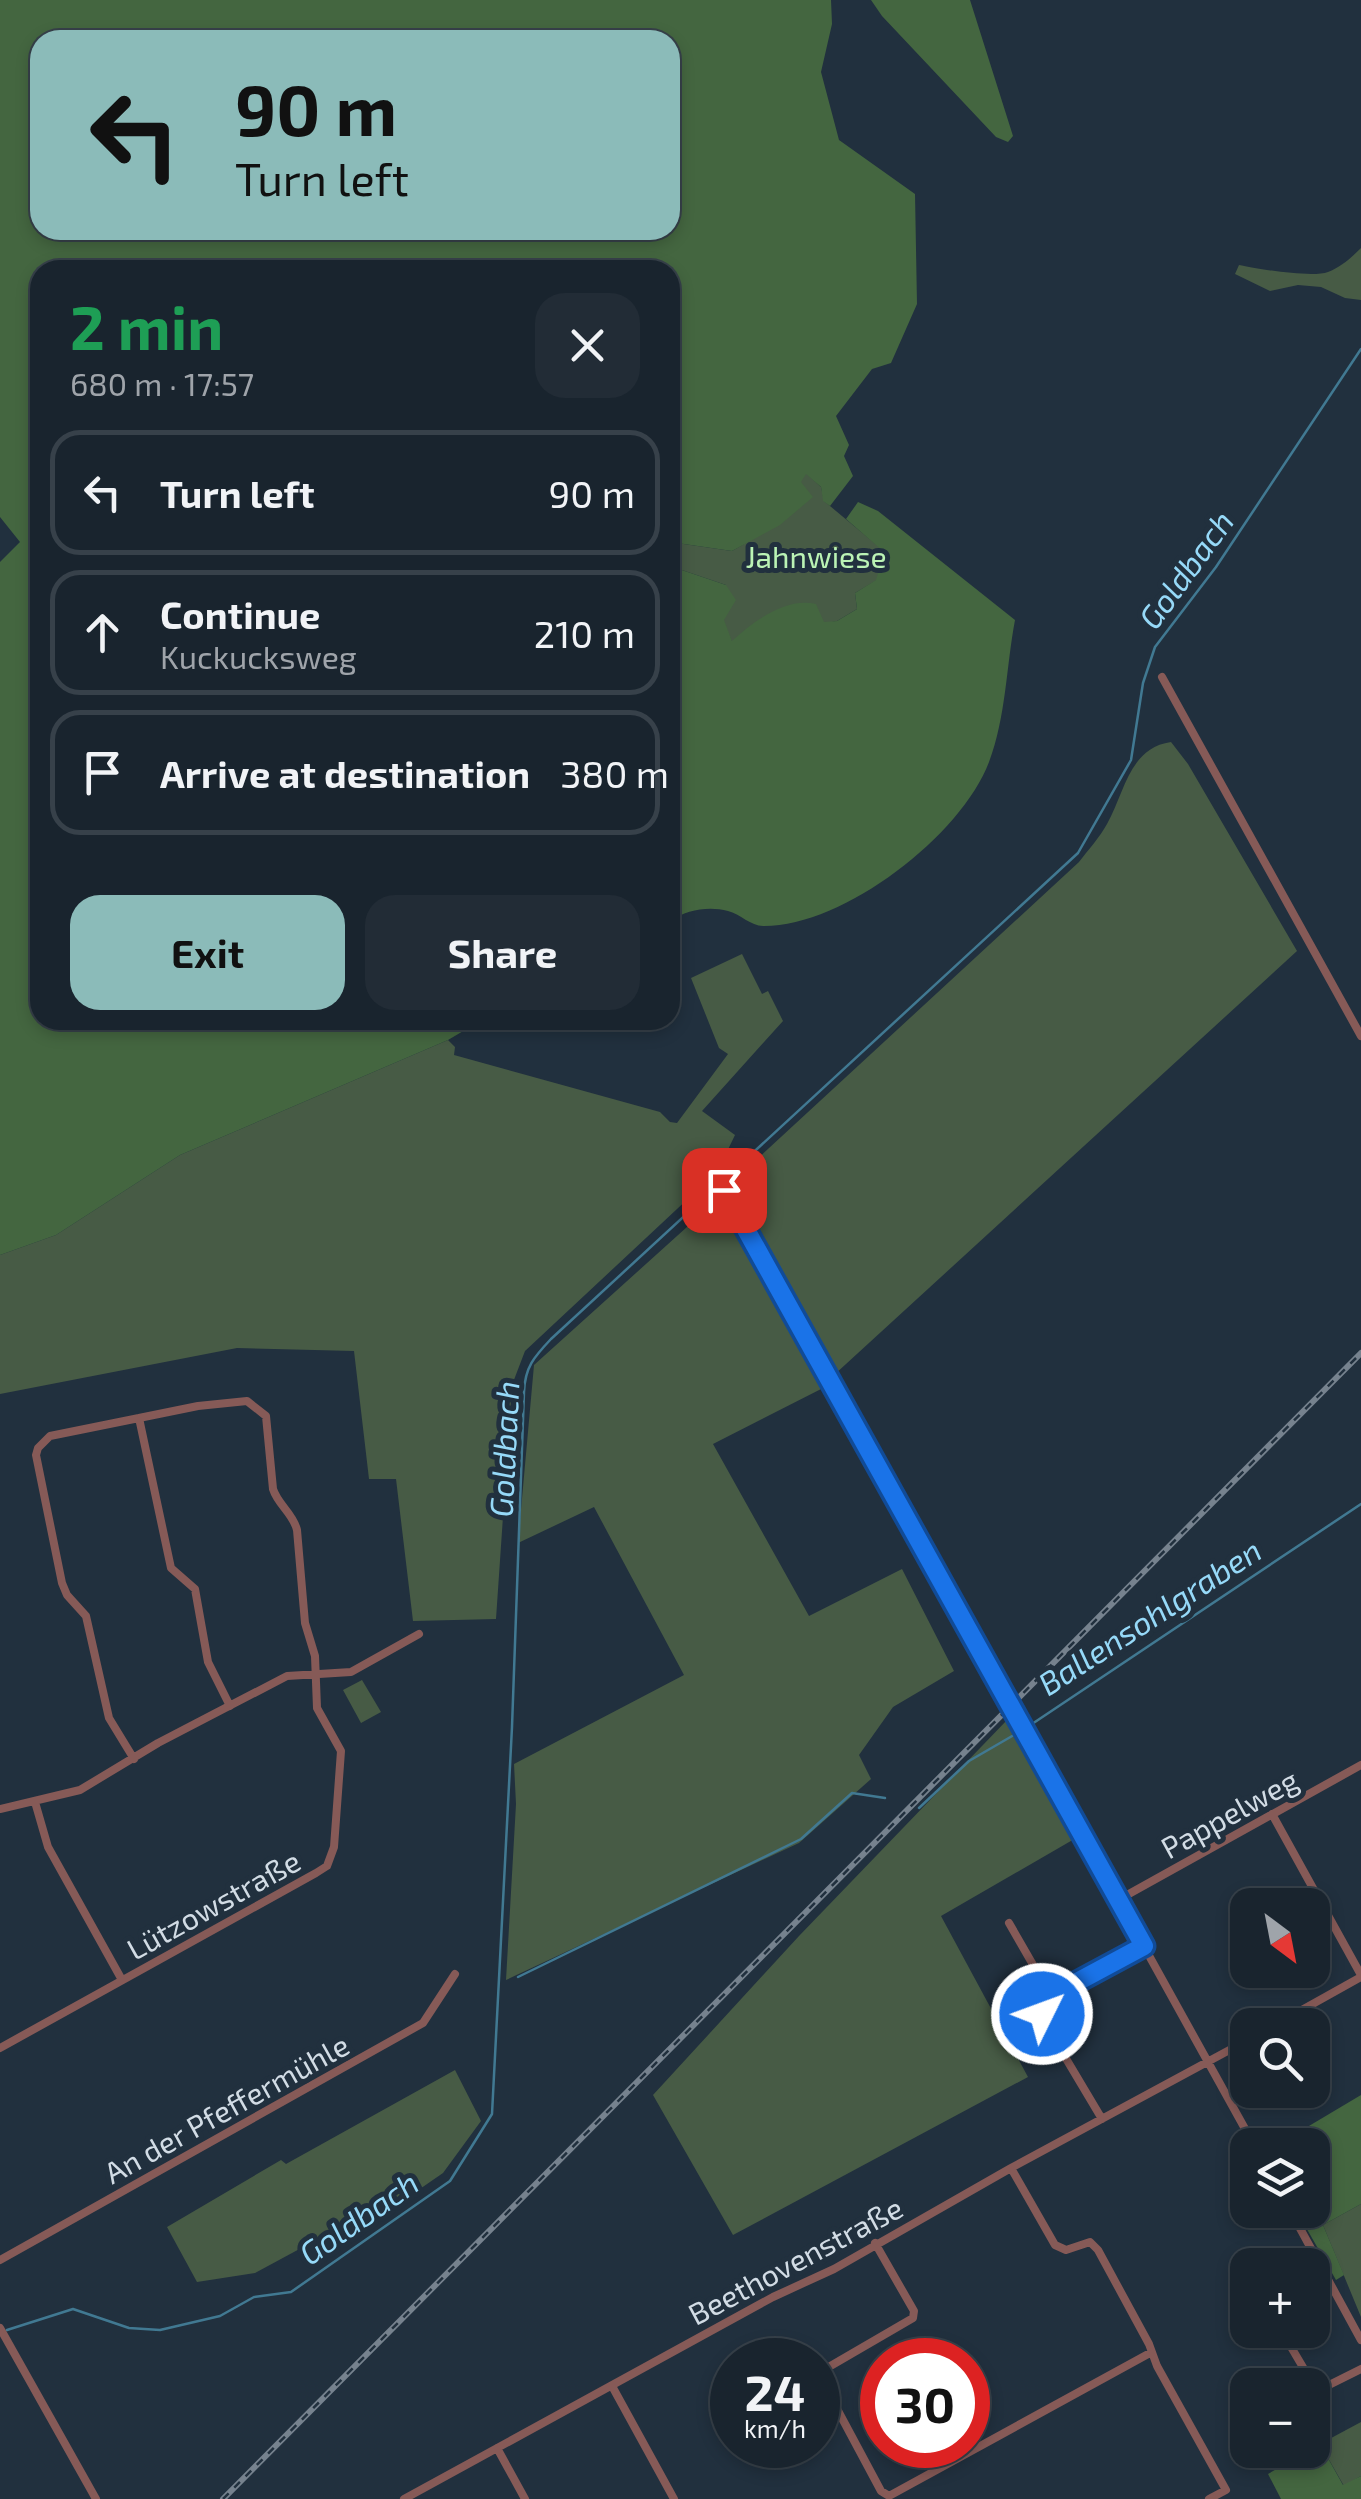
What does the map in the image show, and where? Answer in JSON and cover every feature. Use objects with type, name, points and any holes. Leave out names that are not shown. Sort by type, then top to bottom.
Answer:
[{"type":"street","points":[[1162,677],[1361,1036]]},
{"type":"street","points":[[724,1190],[1245,2128]]},
{"type":"street","points":[[134,1758],[108,1718],[86,1616],[64,1590],[36,1455],[50,1436],[198,1406],[247,1401],[262,1410],[268,1424],[276,1500],[297,1530],[306,1623],[316,1676]]},
{"type":"street","points":[[139,1418],[172,1568],[195,1590],[208,1662],[230,1706]]},
{"type":"street","points":[[0,1809],[80,1790],[287,1676],[351,1672],[419,1634]]},
{"type":"street","name":"Lützowstraße","points":[[0,2048],[316,1873],[332,1858],[341,1751],[317,1708],[316,1676]]},
{"type":"street","name":"Pappelweg","points":[[1118,1900],[1361,1765]]},
{"type":"street","points":[[35,1802],[48,1847],[122,1980]]},
{"type":"street","points":[[1272,1814],[1361,1976],[1305,2008]]},
{"type":"street","points":[[1009,1923],[1051,1996]]},
{"type":"street","points":[[1102,2119],[1044,2020],[1042,2006],[1051,1996],[1144,1946]]},
{"type":"street","name":"An der Pfeffermühle","points":[[0,2260],[423,2024],[455,1974]]},
{"type":"street","name":"Beethovenstraße","points":[[404,2499],[773,2297],[834,2269],[1010,2168],[1230,2050]]},
{"type":"street","points":[[1010,2168],[1054,2245],[1066,2250],[1090,2242],[1098,2250],[1226,2490],[1210,2499]]},
{"type":"street","points":[[1300,2228],[1361,2340]]},
{"type":"street","points":[[876,2243],[914,2312],[913,2318],[828,2368],[821,2379],[880,2491],[889,2496],[1150,2353]]},
{"type":"street","points":[[2,2331],[96,2499]]},
{"type":"street","points":[[1292,2348],[1317,2390],[1361,2369]]},
{"type":"street","points":[[612,2386],[674,2499]]},
{"type":"street","points":[[497,2448],[525,2499]]},
{"type":"green space","points":[[0,0],[831,0],[832,24],[821,72],[839,140],[915,194],[917,304],[891,363],[872,369],[836,416],[849,445],[844,456],[853,476],[830,506],[823,501],[821,487],[806,474],[801,482],[813,497],[780,525],[732,551],[680,543],[680,260],[30,260],[30,1030],[465,1030],[180,1155],[56,1235],[0,1255],[0,562],[20,542],[0,517]]},
{"type":"green space","points":[[871,0],[970,0],[1013,136],[1008,142],[996,137]]},
{"type":"green space","points":[[1361,248],[1361,300],[1345,298],[1321,287],[1298,285],[1270,291],[1235,274],[1239,265],[1320,274],[1337,268]]},
{"type":"green space","name":"Jahnwiese","points":[[806,473],[821,487],[824,501],[884,551],[877,580],[855,593],[857,609],[837,621],[732,642],[723,620],[726,585],[680,569],[680,543],[732,551],[751,540]]},
{"type":"green space","points":[[858,502],[878,511],[1015,620],[1002,710],[989,762],[975,790],[953,819],[926,847],[862,894],[795,922],[763,926],[713,909],[680,917],[680,569],[726,585],[736,600],[724,620],[732,641],[760,619],[793,604],[816,604],[824,622],[837,621],[857,609],[855,593],[876,580],[884,552],[846,519]]},
{"type":"green space","points":[[1171,742],[1188,764],[1297,951],[834,1375],[729,1185],[1079,862],[1107,824],[1137,762],[1157,746]]},
{"type":"green space","points":[[742,954],[762,994],[768,991],[783,1021],[702,1111],[735,1135],[721,1164],[525,1351],[512,1385],[496,1619],[413,1621],[396,1479],[369,1479],[354,1351],[237,1348],[0,1394],[0,1255],[56,1235],[180,1155],[448,1040],[455,1047],[454,1055],[660,1112],[677,1123],[728,1054],[719,1048],[691,978]]},
{"type":"green space","points":[[718,1199],[825,1387],[713,1444],[809,1616],[902,1569],[954,1671],[893,1707],[859,1755],[871,1779],[799,1843],[506,1980],[516,1804],[514,1764],[684,1675],[594,1507],[518,1543],[534,1365]]},
{"type":"green space","points":[[362,1680],[381,1712],[361,1723],[343,1690]]},
{"type":"green space","points":[[1008,1719],[1076,1838],[941,1916],[1028,2077],[733,2235],[653,2095]]},
{"type":"green space","points":[[455,2070],[481,2121],[443,2173],[362,2229],[355,2219],[255,2273],[197,2282],[167,2227],[281,2160],[286,2164]]},
{"type":"green space","points":[[1361,2095],[1361,2204],[1330,2221],[1330,2128],[1306,2128]]},
{"type":"green space","points":[[1361,2204],[1361,2317],[1324,2228],[1330,2228],[1330,2221]]},
{"type":"green space","points":[[1306,2228],[1324,2228],[1344,2275],[1336,2280],[1330,2270],[1330,2248],[1318,2248]]},
{"type":"green space","points":[[1361,2422],[1361,2476],[1344,2486],[1330,2462],[1330,2439]]},
{"type":"green space","points":[[1330,2462],[1343,2485],[1361,2476],[1361,2499],[1281,2499],[1268,2474],[1278,2468],[1330,2468]]},
{"type":"waterway","name":"Goldbach","points":[[7,2330],[73,2309],[129,2328],[160,2330],[220,2316],[254,2297],[291,2292],[450,2181],[492,2114],[524,1392],[532,1363],[551,1339],[1078,853],[1131,760],[1143,683],[1155,647],[1216,567],[1361,349]]},
{"type":"waterway","name":"Ballensohlgraben","points":[[1026,1728],[1361,1504]]},
{"type":"waterway","name":"Ballensohlgraben","points":[[919,1808],[969,1761],[1019,1732]]},
{"type":"waterway","name":"Ballensohlgraben","points":[[518,1977],[801,1839],[852,1793],[885,1798]]},
{"type":"railway","points":[[223,2499],[1361,1353]]},
{"type":"route","points":[[724,1190],[1144,1946],[1051,1996],[1044,2001],[1042,2014]]}]
